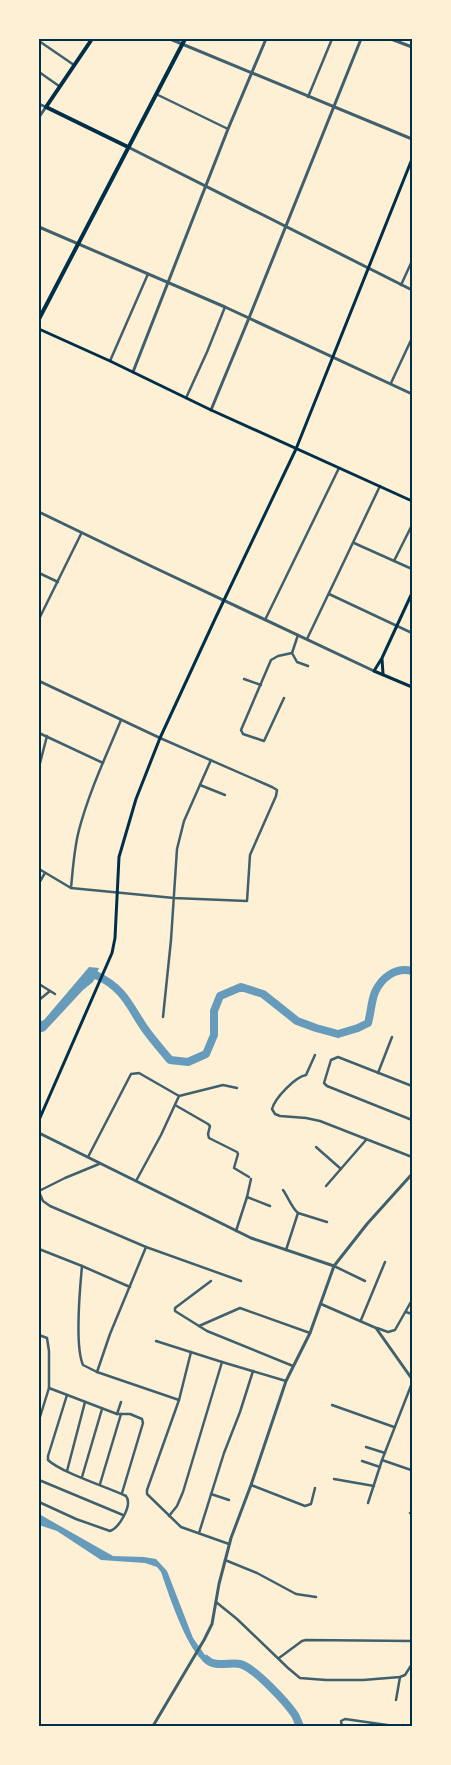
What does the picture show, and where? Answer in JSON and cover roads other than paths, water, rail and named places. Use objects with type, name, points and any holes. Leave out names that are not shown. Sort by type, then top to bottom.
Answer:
[{"type":"main road","points":[[92,39],[46,107],[128,148]]},
{"type":"main road","points":[[39,319],[185,39]]},
{"type":"main road","points":[[39,1120],[114,945],[119,858],[127,824],[136,798],[160,738],[296,449],[412,159]]},
{"type":"main road","points":[[39,329],[211,410],[412,501]]},
{"type":"main road","points":[[412,593],[374,671],[412,687]]},
{"type":"main road","points":[[382,658],[383,674]]},
{"type":"street","points":[[170,39],[412,139]]},
{"type":"street","points":[[133,372],[228,128],[266,39]]},
{"type":"street","points":[[308,97],[332,39]]},
{"type":"street","points":[[211,410],[361,39]]},
{"type":"street","points":[[391,39],[412,47]]},
{"type":"street","points":[[39,41],[74,65]]},
{"type":"street","points":[[39,72],[59,86]]},
{"type":"street","points":[[156,94],[228,128]]},
{"type":"street","points":[[39,104],[46,107],[39,117]]},
{"type":"street","points":[[128,148],[412,290]]},
{"type":"street","points":[[39,227],[225,307],[412,394]]},
{"type":"street","points":[[401,285],[412,261]]},
{"type":"street","points":[[110,361],[148,274]]},
{"type":"street","points":[[186,398],[225,307]]},
{"type":"street","points":[[391,383],[412,338]]},
{"type":"street","points":[[265,620],[339,468]]},
{"type":"street","points":[[307,639],[380,486]]},
{"type":"street","points":[[39,512],[374,671]]},
{"type":"street","points":[[394,561],[412,524]]},
{"type":"street","points":[[39,619],[82,534]]},
{"type":"street","points":[[354,543],[412,569]]},
{"type":"street","points":[[39,573],[58,582]]},
{"type":"street","points":[[329,594],[412,633]]},
{"type":"street","points":[[298,635],[292,653],[297,662],[308,666]]},
{"type":"street","points":[[284,698],[264,741],[243,734],[241,730],[271,660],[278,656],[292,653]]},
{"type":"street","points":[[244,679],[261,685]]},
{"type":"street","points":[[39,681],[276,790],[276,796],[250,855],[247,901],[174,898],[71,888],[39,869]]},
{"type":"street","points":[[71,888],[79,832],[103,763],[121,720]]},
{"type":"street","points":[[39,733],[103,763]]},
{"type":"street","points":[[39,767],[47,736]]},
{"type":"street","points":[[163,1017],[180,838],[184,821],[211,760]]},
{"type":"street","points":[[200,785],[225,795]]},
{"type":"street","points":[[39,882],[45,873]]},
{"type":"street","points":[[39,984],[56,994]]},
{"type":"street","points":[[39,1000],[50,991]]},
{"type":"street","points":[[412,1006],[412,1017]]},
{"type":"street","points":[[378,1073],[392,1037]]},
{"type":"street","points":[[315,1055],[306,1075],[301,1076],[289,1085],[272,1106],[273,1112],[280,1116],[320,1121],[412,1157]]},
{"type":"street","points":[[412,1086],[338,1057],[332,1060],[324,1084],[412,1120]]},
{"type":"street","points":[[88,1157],[131,1074],[139,1073],[179,1096],[223,1085],[237,1088]]},
{"type":"street","points":[[136,1181],[179,1096]]},
{"type":"street","points":[[175,1105],[208,1124],[210,1126],[209,1138],[237,1152],[234,1168],[250,1178],[247,1197],[236,1231]]},
{"type":"street","points":[[39,1133],[236,1231],[334,1266],[365,1281]]},
{"type":"street","points":[[326,1186],[366,1140]]},
{"type":"street","points":[[316,1148],[341,1169]]},
{"type":"street","points":[[99,1164],[64,1178],[39,1191],[43,1201],[50,1206],[146,1246],[241,1281]]},
{"type":"street","points":[[153,1726],[212,1624],[229,1544],[252,1485],[286,1381],[310,1333],[334,1266],[367,1224],[412,1174]]},
{"type":"street","points":[[282,1190],[298,1213],[327,1222]]},
{"type":"street","points":[[247,1197],[270,1206]]},
{"type":"street","points":[[286,1250],[298,1213]]},
{"type":"street","points":[[97,1372],[110,1334],[146,1246]]},
{"type":"street","points":[[39,1249],[130,1287]]},
{"type":"street","points":[[361,1320],[385,1262]]},
{"type":"street","points":[[82,1266],[80,1356],[83,1365],[97,1372],[179,1400]]},
{"type":"street","points":[[211,1281],[174,1308],[175,1311],[207,1331],[293,1366]]},
{"type":"street","points":[[321,1304],[388,1332],[395,1330],[412,1300]]},
{"type":"street","points":[[199,1326],[240,1308],[310,1333]]},
{"type":"street","points":[[406,1312],[412,1314]]},
{"type":"street","points":[[368,1503],[412,1381],[376,1328]]},
{"type":"street","points":[[39,1335],[47,1338],[49,1343],[49,1388],[39,1420]]},
{"type":"street","points":[[156,1340],[286,1381]]},
{"type":"street","points":[[191,1352],[179,1400],[147,1490],[148,1497],[181,1527],[229,1544]]},
{"type":"street","points":[[169,1516],[177,1506],[183,1492],[222,1362]]},
{"type":"street","points":[[199,1533],[253,1371]]},
{"type":"street","points":[[49,1388],[117,1414],[130,1414],[143,1421],[121,1493]]},
{"type":"street","points":[[39,1502],[76,1519],[110,1531],[115,1529],[128,1509],[130,1502],[121,1493],[66,1471],[48,1460],[67,1395]]},
{"type":"street","points":[[66,1471],[85,1402]]},
{"type":"street","points":[[117,1414],[121,1402]]},
{"type":"street","points":[[332,1405],[395,1428]]},
{"type":"street","points":[[82,1477],[102,1409]]},
{"type":"street","points":[[100,1484],[121,1414]]},
{"type":"street","points":[[366,1447],[385,1453]]},
{"type":"street","points":[[382,1460],[412,1470]]},
{"type":"street","points":[[362,1461],[380,1467]]},
{"type":"street","points":[[334,1479],[374,1486]]},
{"type":"street","points":[[39,1480],[123,1516]]},
{"type":"street","points":[[252,1485],[305,1506],[311,1504],[315,1488]]},
{"type":"street","points":[[212,1494],[229,1500]]},
{"type":"street","points":[[225,1560],[257,1573],[296,1594],[316,1597]]},
{"type":"street","points":[[216,1602],[237,1618],[296,1675],[306,1679],[363,1680],[400,1678],[405,1675],[412,1664]]},
{"type":"street","points":[[279,1658],[306,1640],[412,1641]]},
{"type":"street","points":[[396,1700],[400,1678]]},
{"type":"street","points":[[342,1726],[343,1719],[394,1726]]},
{"type":"water","points":[[89,967],[99,968],[93,982],[83,990],[45,1031],[39,1033],[39,1022],[44,1020]]},
{"type":"water","points":[[39,1514],[113,1556],[156,1559],[167,1571],[193,1638],[206,1659],[202,1660],[190,1643],[178,1619],[161,1572],[157,1567],[145,1563],[101,1560],[57,1531],[39,1525]]},
{"type":"waterway","points":[[86,978],[96,975],[113,985],[170,1060],[188,1062],[206,1054],[214,1035],[214,1011],[220,996],[241,987],[263,994],[297,1021],[338,1034],[368,1023],[375,992],[381,982],[390,974],[400,970],[412,971]]},
{"type":"waterway","points":[[206,1659],[218,1664],[240,1664],[246,1667],[270,1686],[285,1702],[295,1715],[300,1726]]}]
